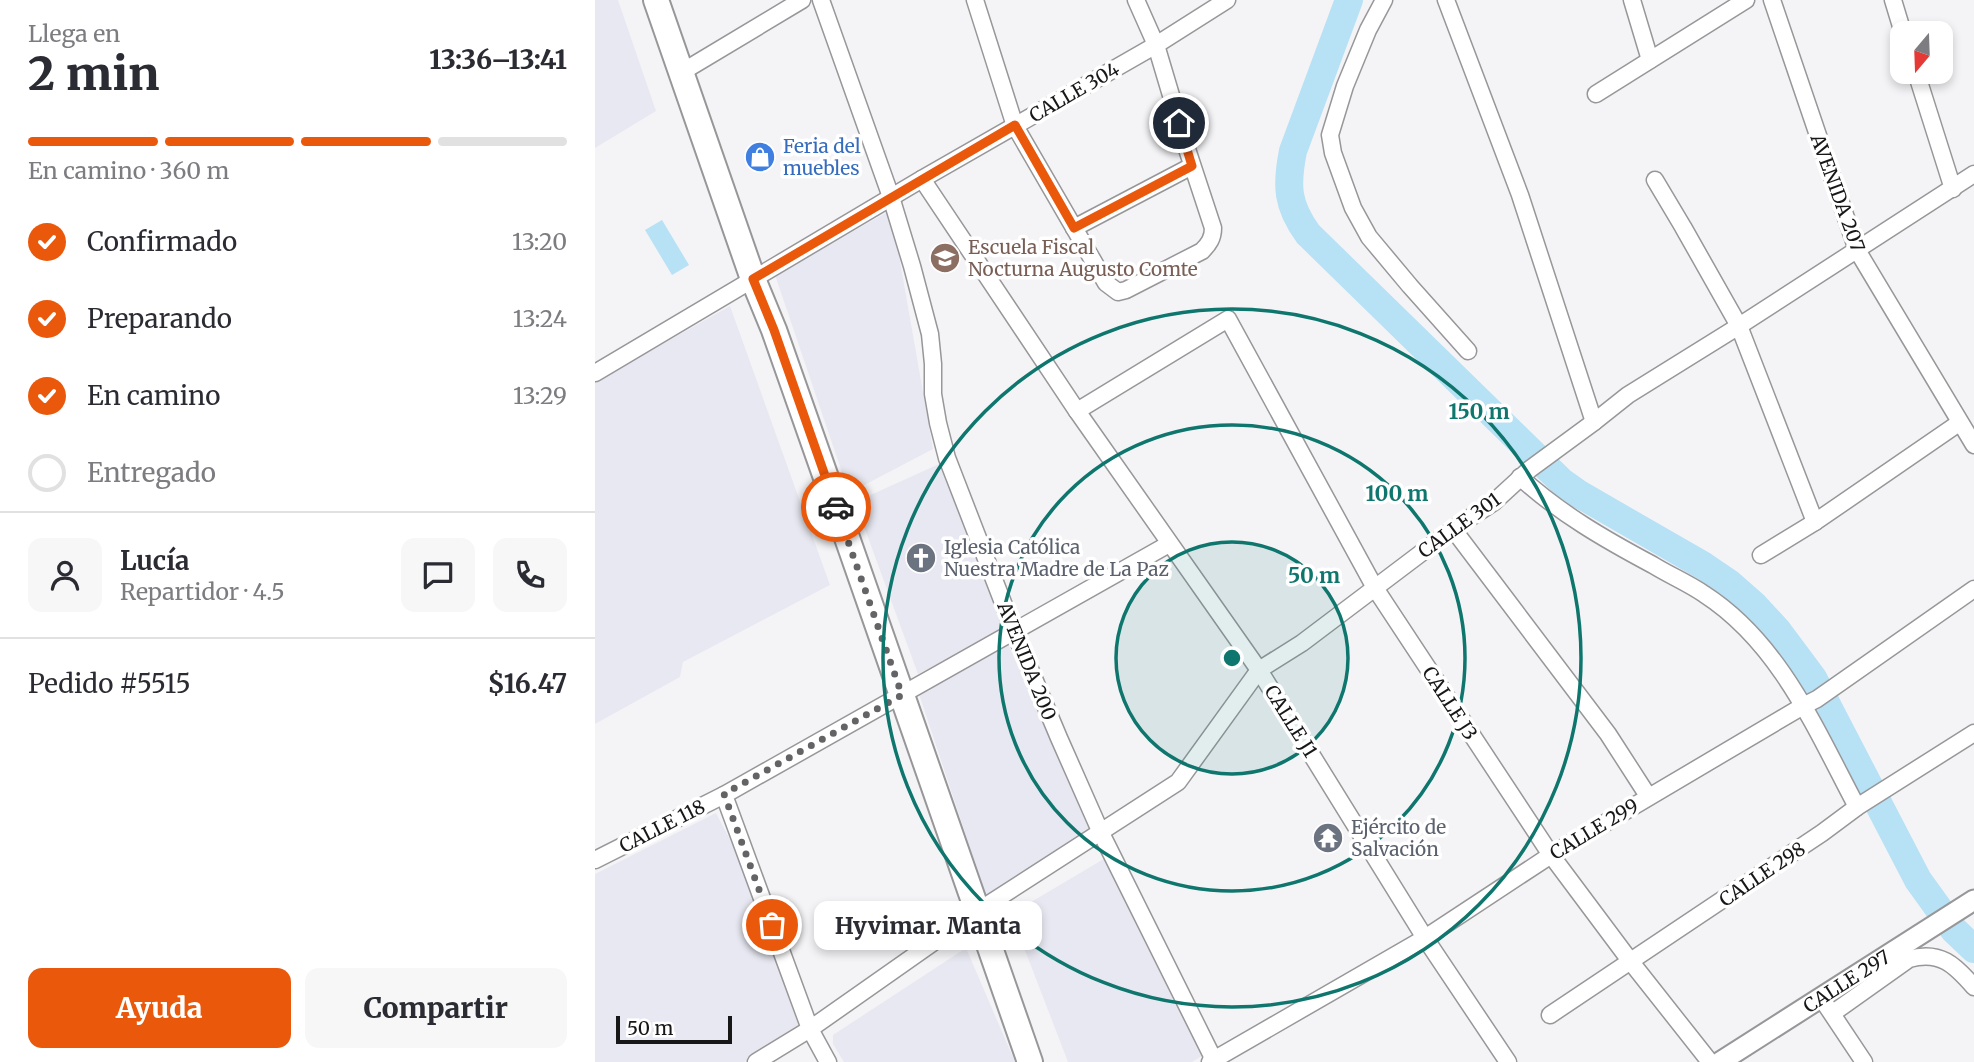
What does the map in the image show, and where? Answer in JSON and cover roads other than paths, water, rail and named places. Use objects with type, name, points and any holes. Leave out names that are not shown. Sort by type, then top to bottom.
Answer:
[{"type":"main road","points":[[656,0],[1030,1062]]},
{"type":"street","points":[[682,72],[801,0]]},
{"type":"street","name":"AVENIDA 200","points":[[821,0],[891,197],[930,334],[933,394],[947,458],[1014,631],[1101,833],[1213,1061]]},
{"type":"street","points":[[975,0],[1015,125],[1106,284],[1118,292],[1202,251],[1213,236],[1213,228],[1156,44],[1136,0]]},
{"type":"street","name":"CALLE 304","points":[[595,373],[1227,0]]},
{"type":"street","points":[[1384,0],[1368,30],[1345,86],[1330,135],[1333,153],[1353,208],[1369,237],[1468,351]]},
{"type":"street","points":[[1446,0],[1520,195],[1594,422]]},
{"type":"street","points":[[1632,0],[1650,60]]},
{"type":"street","points":[[1596,94],[1746,0]]},
{"type":"street","name":"AVENIDA 207","points":[[1772,0],[1857,250],[1974,445]]},
{"type":"street","points":[[1893,0],[1899,21]]},
{"type":"street","points":[[1920,84],[1952,189]]},
{"type":"street","points":[[1074,228],[1192,166]]},
{"type":"street","name":"CALLE 301","points":[[756,1062],[810,1029],[978,911],[1178,782],[1259,670],[1302,643],[1453,529],[1494,502],[1525,473],[1628,395],[1974,174]]},
{"type":"street","name":"CALLE J1","points":[[922,179],[1077,411],[1259,670],[1425,938],[1506,1058]]},
{"type":"street","points":[[1654,180],[1739,326],[1815,522]]},
{"type":"street","name":"CALLE J3","points":[[1077,411],[1228,319],[1375,588],[1551,855],[1710,1062]]},
{"type":"street","points":[[1761,555],[1815,522],[1959,423]]},
{"type":"street","points":[[1525,473],[1542,497],[1623,549],[1704,594],[1738,621],[1810,702],[1858,807]]},
{"type":"street","points":[[1453,529],[1608,734],[1648,796]]},
{"type":"street","name":"CALLE 118","points":[[595,860],[724,794],[1169,544]]},
{"type":"street","name":"CALLE 299","points":[[1213,1061],[1425,938],[1551,855],[1810,702],[1974,589]]},
{"type":"street","name":"CALLE 298","points":[[1550,1015],[1918,767],[1974,733]]},
{"type":"street","points":[[724,794],[810,1029],[828,1062]]},
{"type":"street","name":"CALLE 297","points":[[1720,1062],[1826,1005],[1974,900]]},
{"type":"street","points":[[1864,1062],[1826,1005],[1921,955],[1936,956],[1949,963],[1974,987]]},
{"type":"street","points":[[1487,1062],[1506,1058]]},
{"type":"water","points":[[662,220],[689,265],[672,275],[645,230]]},
{"type":"waterway","points":[[1349,0],[1293,151],[1289,175],[1290,195],[1301,224],[1308,234],[1562,482],[1704,566],[1754,605],[1778,631],[1813,678],[1918,880],[1954,930],[1974,949]]},
{"type":"place","name":"Feria del muebles","points":[[760,157]]},
{"type":"place","name":"Escuela Fiscal Nocturna Augusto Comte","points":[[945,258]]},
{"type":"place","name":"Iglesia Católica Nuestra Madre de La Paz","points":[[921,558]]},
{"type":"place","name":"Ejército de Salvación","points":[[1328,838]]},
{"type":"place","name":"Hyvimar. Manta","points":[[772,925]]}]
